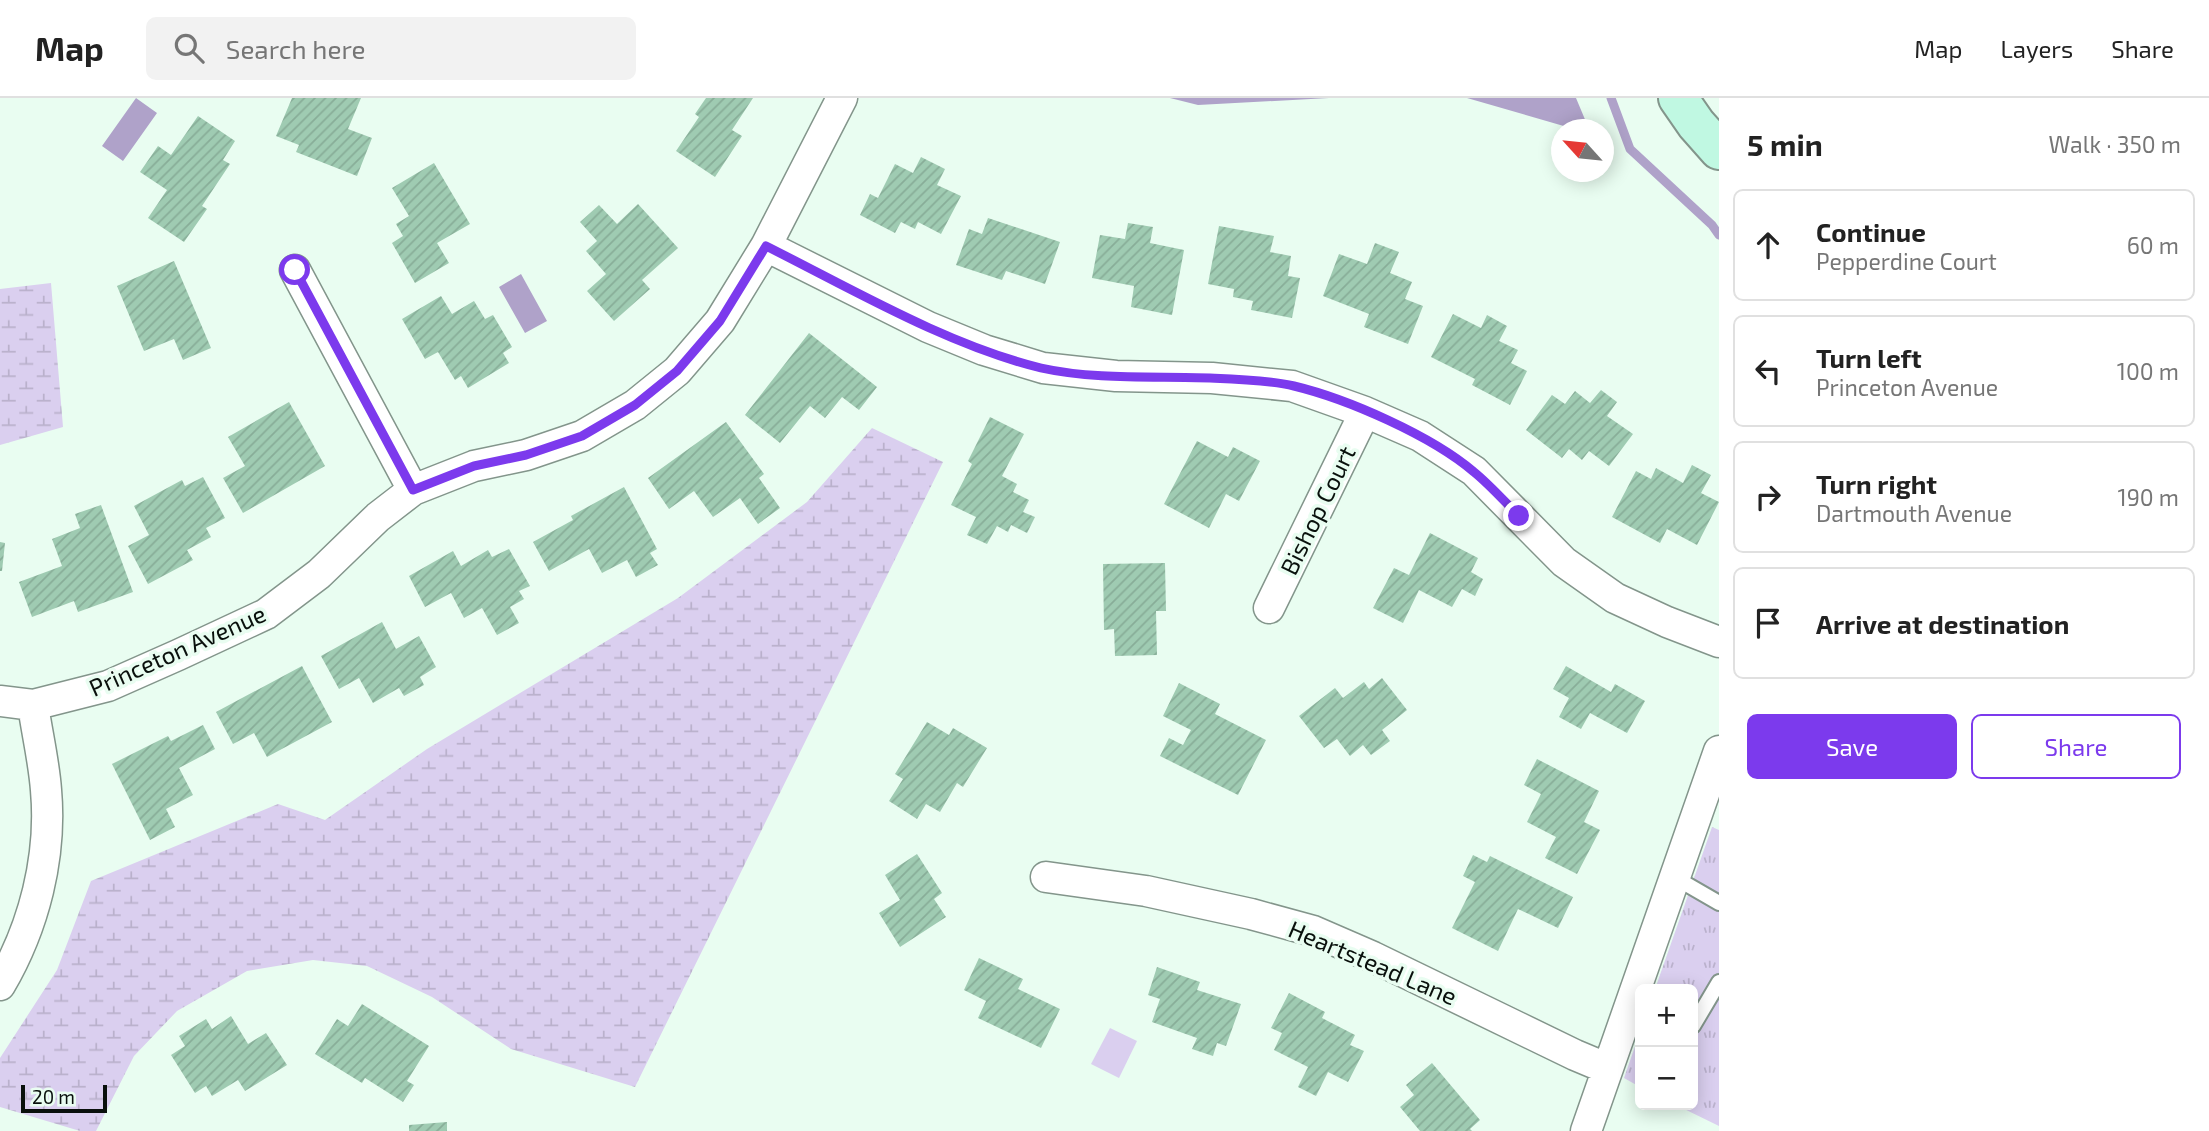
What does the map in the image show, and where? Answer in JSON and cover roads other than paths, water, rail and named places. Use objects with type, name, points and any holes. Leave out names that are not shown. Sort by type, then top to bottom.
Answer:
[{"type":"street","name":"Princeton Avenue","points":[[0,701],[33,705],[108,686],[266,614],[319,574],[379,517],[413,490],[474,466],[526,455],[582,436],[635,405],[677,371],[720,321],[766,246],[842,98]]},
{"type":"street","points":[[1678,98],[1719,150]]},
{"type":"street","points":[[766,246],[928,327],[984,350],[1042,368],[1116,376],[1212,378],[1292,386],[1364,412],[1420,436],[1474,471],[1564,562],[1615,598],[1719,642]]},
{"type":"street","points":[[295,270],[413,490]]},
{"type":"street","name":"Bishop Court","points":[[1269,608],[1364,412]]},
{"type":"street","points":[[0,985],[24,936],[38,891],[47,841],[46,790],[33,705]]},
{"type":"street","points":[[1586,1131],[1719,751]]},
{"type":"street","name":"Heartstead Lane","points":[[1046,877],[1146,891],[1313,931],[1606,1068]]},
{"type":"lane","points":[[1674,877],[1719,904]]},
{"type":"lane","points":[[1698,1018],[1719,982]]},
{"type":"waterway","points":[[1611,98],[1630,149],[1712,225],[1719,235]]}]
